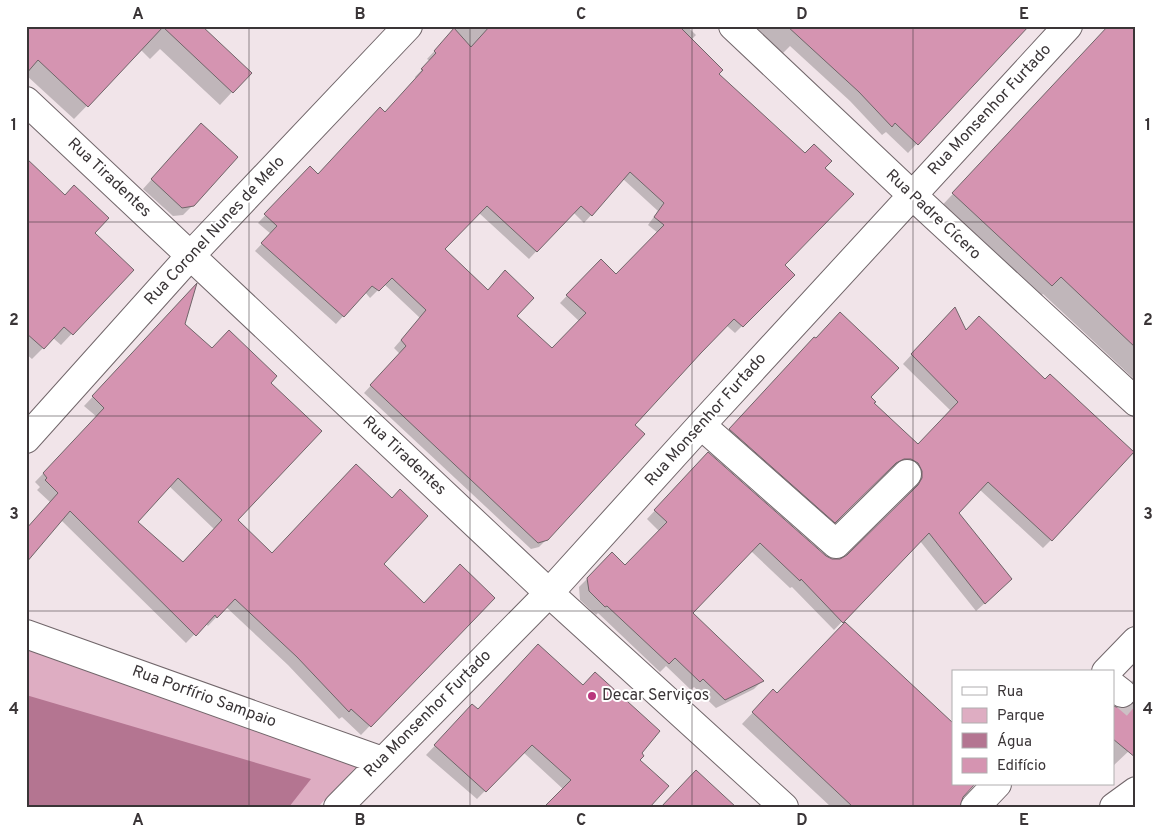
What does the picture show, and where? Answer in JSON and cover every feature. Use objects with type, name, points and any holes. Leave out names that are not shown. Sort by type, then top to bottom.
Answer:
[{"type":"street","name":"Rua Padre Cícero","points":[[733,26],[1136,402]]},
{"type":"street","name":"Rua Monsenhor Furtado","points":[[339,805],[549,593],[1068,26]]},
{"type":"street","name":"Rua Coronel Nunes de Melo","points":[[26,439],[191,255],[402,28]]},
{"type":"street","name":"Rua Tiradentes","points":[[26,101],[549,593],[784,807]]},
{"type":"street","points":[[701,425],[836,544],[907,474]]},
{"type":"street","name":"Rua Porfírio Sampaio","points":[[26,634],[382,761]]},
{"type":"street","points":[[1114,683],[1136,641]]},
{"type":"street","points":[[975,807],[995,786]]},
{"type":"street","points":[[1114,807],[1136,791]]},
{"type":"green space","points":[[26,645],[361,762],[318,807],[26,807]]},
{"type":"water","points":[[26,695],[311,779],[289,807],[26,807]]},
{"type":"building","points":[[26,26],[202,26],[252,73],[233,93],[163,27],[88,107],[38,60],[26,74]]},
{"type":"building","points":[[490,26],[679,26],[723,70],[719,74],[805,153],[814,144],[832,161],[825,168],[854,194],[785,265],[795,275],[743,327],[734,319],[701,353],[635,425],[645,434],[548,540],[538,543],[370,385],[406,346],[401,340],[426,310],[392,278],[379,291],[372,286],[344,317],[261,243],[277,226],[264,214],[310,166],[318,174],[380,107],[385,112],[423,70],[421,69],[436,53],[434,51],[454,28],[471,47]],"holes":[[[630,172],[664,203],[654,217],[664,225],[616,274],[601,259],[566,295],[586,313],[552,348],[517,316],[534,298],[505,270],[488,290],[445,249],[487,206],[537,252],[581,206],[592,216]]]},
{"type":"building","points":[[787,26],[1029,26],[918,145],[895,123],[892,127],[859,92]]},
{"type":"building","points":[[1108,26],[1136,26],[1136,348],[1061,277],[1052,286],[952,193]]},
{"type":"building","points":[[201,123],[238,157],[194,206],[182,208],[151,179]]},
{"type":"building","points":[[26,158],[65,195],[74,185],[109,218],[95,233],[134,270],[73,335],[64,327],[44,349],[26,333]]},
{"type":"building","points":[[197,283],[185,324],[212,348],[229,330],[277,376],[271,383],[322,431],[238,520],[272,553],[356,464],[392,498],[400,489],[428,516],[384,564],[424,603],[460,564],[495,598],[371,727],[351,709],[349,712],[297,657],[235,599],[217,618],[215,615],[196,636],[70,511],[26,563],[26,529],[58,493],[45,480],[47,478],[43,473],[104,408],[92,396]],"holes":[[[178,478],[222,520],[183,562],[138,522]]]},
{"type":"building","points":[[955,307],[966,330],[979,316],[1045,379],[1050,374],[1134,452],[1052,541],[988,482],[959,513],[1012,579],[985,604],[929,533],[843,623],[801,579],[800,581],[760,543],[693,613],[764,681],[725,700],[703,679],[700,682],[675,658],[669,664],[589,591],[587,578],[612,552],[625,565],[667,522],[654,510],[708,452],[826,556],[832,559],[840,559],[847,555],[918,485],[922,478],[922,471],[918,463],[911,459],[904,459],[896,463],[835,523],[729,429],[814,337],[816,338],[840,312],[899,368],[871,397],[876,402],[874,403],[918,444],[958,402],[911,354]]},
{"type":"building","points":[[845,622],[952,722],[952,786],[973,786],[963,797],[960,807],[853,807],[752,712],[773,689],[777,693]]},
{"type":"building","points":[[538,644],[583,685],[595,672],[660,731],[642,753],[644,756],[640,760],[669,786],[650,807],[544,807],[571,780],[532,745],[486,792],[434,745],[472,704],[478,709]]},
{"type":"building","points":[[1136,699],[1136,758],[1114,740],[1114,706],[1127,708]]},
{"type":"building","points":[[696,770],[736,807],[661,807]]},
{"type":"tunnel","points":[[1122,693],[1136,705]]},
{"type":"place","name":"Decar Serviços","points":[[592,696]]}]
